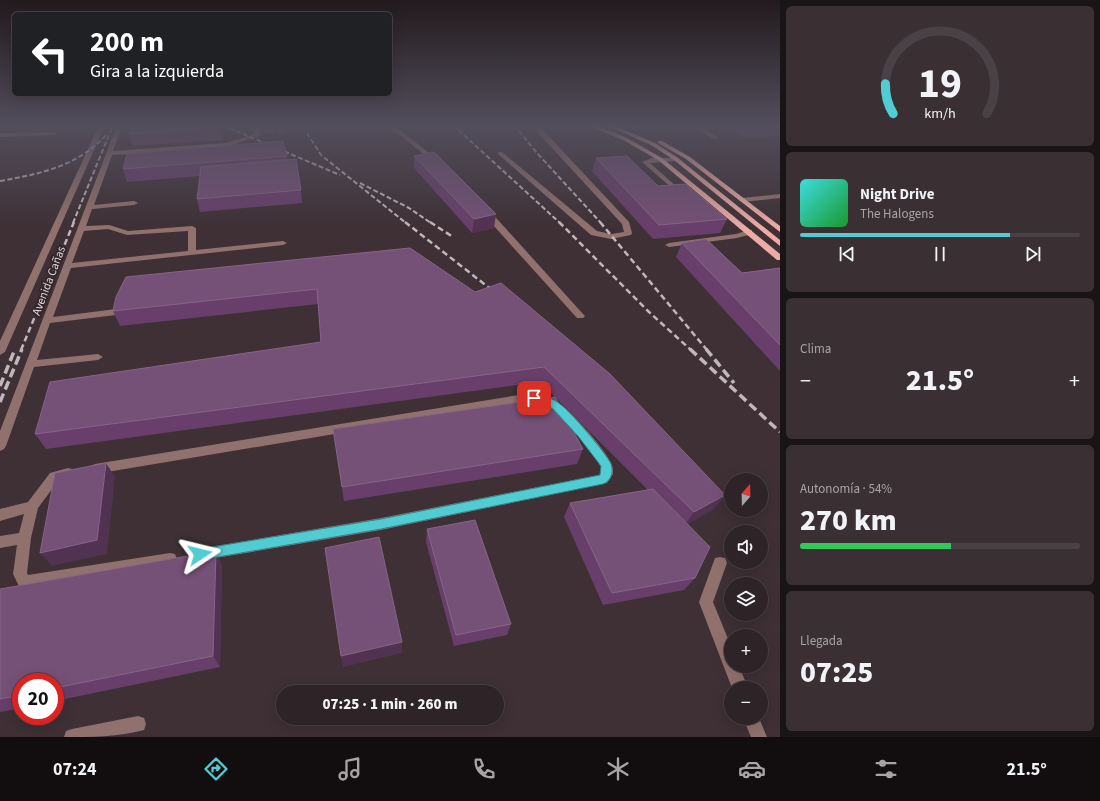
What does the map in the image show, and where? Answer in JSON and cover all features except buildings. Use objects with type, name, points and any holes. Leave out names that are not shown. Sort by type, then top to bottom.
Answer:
[{"type":"main road","points":[[676,159],[780,244]]},
{"type":"main road","points":[[690,159],[780,230]]},
{"type":"main road","points":[[660,160],[780,258]]},
{"type":"main road","points":[[736,222],[751,221]]},
{"type":"street","name":"Avenida Cañas","points":[[0,352],[87,159]]},
{"type":"street","name":"Avenida Cañas","points":[[0,446],[107,159]]},
{"type":"street","points":[[432,159],[445,170]]},
{"type":"street","points":[[508,159],[594,233],[610,236],[628,233],[626,224],[568,159]]},
{"type":"street","points":[[670,159],[646,162],[675,188]]},
{"type":"street","points":[[742,200],[780,196]]},
{"type":"street","points":[[90,206],[134,203]]},
{"type":"street","points":[[483,209],[580,316]]},
{"type":"street","points":[[82,229],[109,227],[127,233],[192,228],[192,253]]},
{"type":"street","points":[[669,245],[737,236],[749,232]]},
{"type":"street","points":[[68,266],[283,243]]},
{"type":"street","points":[[46,321],[116,312]]},
{"type":"street","points":[[31,364],[98,357]]},
{"type":"street","points":[[525,398],[543,399],[557,407],[582,434],[606,465],[607,474],[603,479],[381,524],[29,582],[24,581],[20,574],[24,538],[32,506],[51,480],[58,475],[218,447],[525,398]]},
{"type":"street","points":[[0,515],[32,506]]},
{"type":"street","points":[[0,542],[24,538]]},
{"type":"street","points":[[720,563],[706,602],[737,681]]},
{"type":"street","points":[[72,737],[138,724]]},
{"type":"street","points":[[754,725],[759,737]]},
{"type":"railway","points":[[0,181],[44,172],[74,159]]},
{"type":"railway","points":[[73,223],[99,159]]},
{"type":"railway","points":[[303,159],[340,175]]},
{"type":"railway","points":[[326,159],[406,223]]},
{"type":"railway","points":[[491,159],[560,223]]},
{"type":"railway","points":[[543,159],[601,223]]},
{"type":"railway","points":[[360,183],[409,208],[431,223]]},
{"type":"railway","points":[[21,350],[74,222]]},
{"type":"railway","points":[[405,222],[497,294]]},
{"type":"railway","points":[[430,222],[453,237]]},
{"type":"railway","points":[[600,222],[707,350]]},
{"type":"railway","points":[[560,223],[649,312],[691,350]]},
{"type":"railway","points":[[0,386],[15,349]]},
{"type":"railway","points":[[0,402],[22,349]]},
{"type":"railway","points":[[690,349],[780,432]]},
{"type":"railway","points":[[706,349],[734,383]]},
{"type":"route","points":[[200,554],[381,524],[603,479],[606,477],[606,465],[582,434],[551,402],[534,398]]}]
